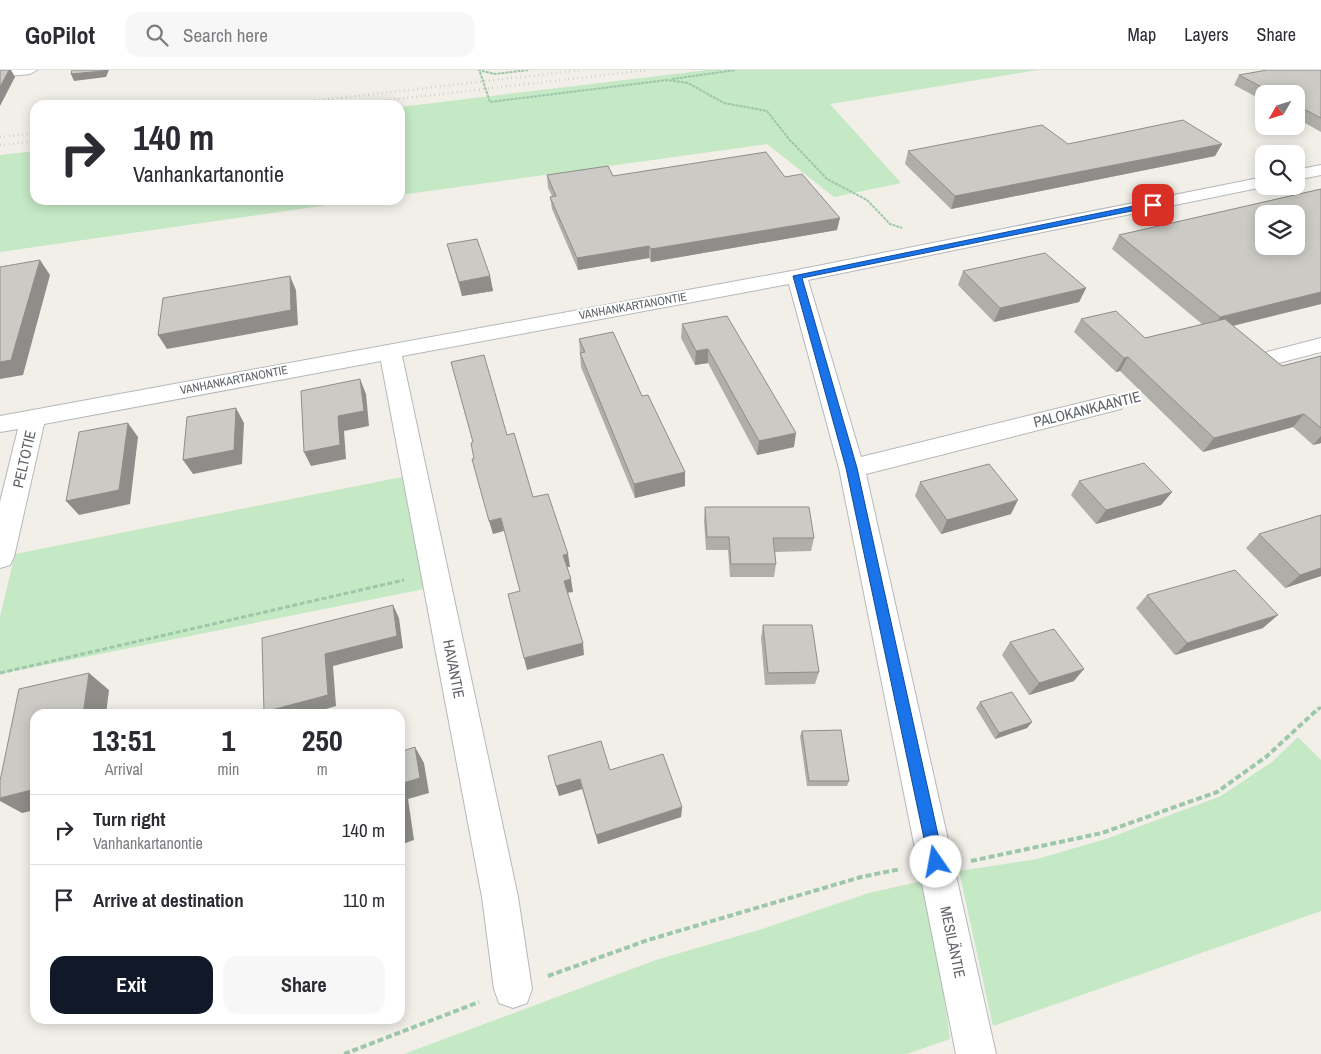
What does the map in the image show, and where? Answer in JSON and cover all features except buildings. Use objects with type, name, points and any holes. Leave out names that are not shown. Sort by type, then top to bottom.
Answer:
[{"type":"street","points":[[0,73],[30,70]]},
{"type":"street","points":[[1305,173],[1321,170]]},
{"type":"street","name":"VANHANKARTANONTIE","points":[[0,424],[797,276],[1255,184]]},
{"type":"street","name":"MESILÄNTIE","points":[[797,276],[852,468],[976,1054]]},
{"type":"street","points":[[1275,357],[1321,345]]},
{"type":"street","name":"HAVANTIE","points":[[390,351],[500,897],[513,989]]},
{"type":"street","name":"PALOKANKAANTIE","points":[[852,468],[1113,403]]},
{"type":"street","name":"PELTOTIE","points":[[0,557],[33,418]]},
{"type":"path","points":[[479,71],[490,74],[529,70]]},
{"type":"path","points":[[479,71],[490,102],[736,70]]},
{"type":"path","points":[[667,80],[688,83],[724,102],[767,111],[788,138],[827,179],[867,200],[890,224],[949,246]]},
{"type":"path","points":[[0,673],[434,573]]},
{"type":"path","points":[[344,1054],[513,989],[666,934],[861,876],[936,862],[973,860],[1102,832],[1217,792],[1266,757],[1321,707]]},
{"type":"green space","points":[[708,70],[1038,70],[830,104],[901,183],[834,197],[767,144],[405,194],[405,106]]},
{"type":"green space","points":[[30,152],[30,205],[328,205],[0,252],[0,155]]},
{"type":"green space","points":[[402,477],[424,589],[0,674],[0,617],[15,554]]},
{"type":"green space","points":[[1298,737],[1321,760],[1321,911],[993,1026],[959,871],[1037,859],[1106,839],[1221,796],[1272,762]]},
{"type":"green space","points":[[927,880],[950,1039],[907,1054],[404,1054],[656,960],[762,929],[869,893]]},
{"type":"railway","points":[[322,100],[581,70]]},
{"type":"railway","points":[[388,100],[649,70]]},
{"type":"railway","points":[[0,137],[30,134]]},
{"type":"railway","points":[[0,145],[30,142]]},
{"type":"route","points":[[936,862],[852,468],[797,276],[1153,205]]}]
